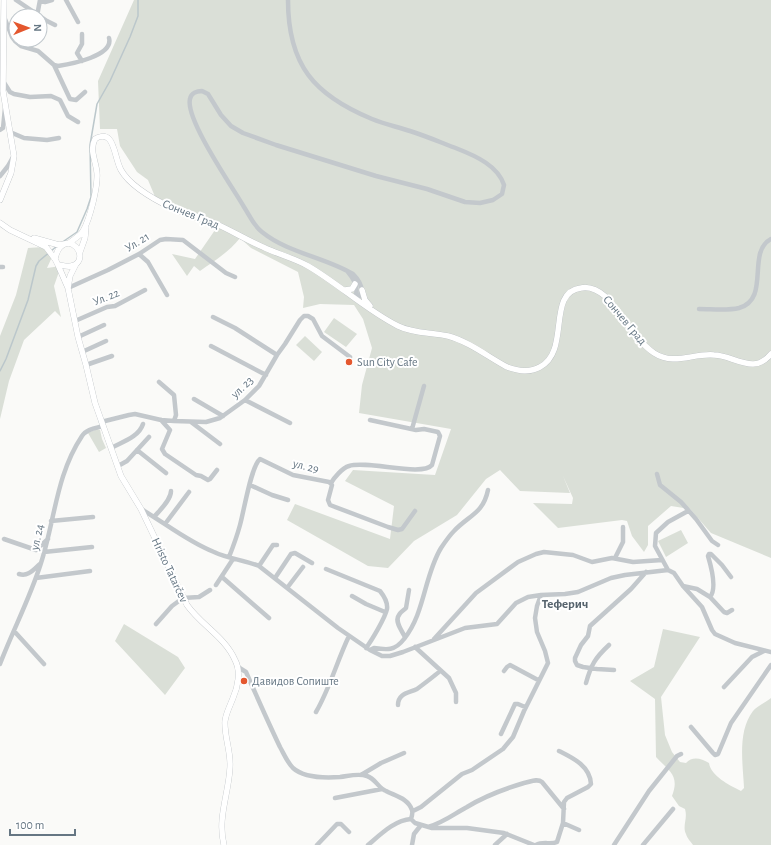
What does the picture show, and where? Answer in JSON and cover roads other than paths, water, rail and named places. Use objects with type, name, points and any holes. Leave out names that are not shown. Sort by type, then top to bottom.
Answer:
[{"type":"main road","points":[[0,200],[11,173],[14,156],[5,108],[3,81],[4,0]]},
{"type":"main road","name":"Сончев Град","points":[[86,224],[90,213],[97,178],[96,161],[92,150],[93,144],[95,139],[102,136],[106,137],[110,142],[124,175],[157,200],[174,209],[212,222],[261,247],[306,265],[344,290]]},
{"type":"main road","points":[[0,223],[10,230],[46,247],[58,265],[69,266],[77,263],[79,259],[85,238],[86,224]]},
{"type":"main road","points":[[55,259],[56,253],[60,247],[81,233],[86,224]]},
{"type":"main road","points":[[26,237],[55,244],[67,243],[75,245],[80,252]]},
{"type":"main road","name":"Hristo Tatarčev","points":[[68,288],[70,276],[77,263]]},
{"type":"main road","name":"Hristo Tatarčev","points":[[58,265],[68,288],[92,394],[125,484],[141,509],[183,598],[191,610],[221,638],[229,649],[238,667]]},
{"type":"main road","points":[[344,290],[352,289],[355,284]]},
{"type":"main road","name":"Сончев Град","points":[[374,311],[402,328],[415,332],[449,336],[465,343],[507,367],[516,370],[529,371],[541,367],[551,358],[556,349],[562,305],[565,297],[574,290],[585,287],[600,291],[640,341],[660,356],[677,359],[712,354],[722,355],[743,363],[751,364],[767,359],[771,354]]},
{"type":"main road","points":[[344,290],[374,311]]},
{"type":"main road","points":[[362,290],[365,300],[374,311]]},
{"type":"main road","points":[[224,845],[222,817],[230,765],[225,721],[236,688],[238,667]]},
{"type":"street","points":[[16,0],[26,8]]},
{"type":"street","points":[[40,0],[45,2],[52,0]]},
{"type":"street","points":[[66,0],[78,22]]},
{"type":"street","points":[[288,0],[290,30],[298,56],[310,79],[322,91],[340,103],[372,119],[410,131],[475,156],[498,173],[504,186],[502,194],[499,197],[486,202],[465,202],[427,189],[376,176],[276,145],[243,132],[226,122],[208,94],[202,91],[190,96],[190,105],[195,121],[216,163],[254,224],[262,232],[278,243],[356,276],[362,290],[360,296],[355,298]]},
{"type":"street","points":[[4,18],[8,29]]},
{"type":"street","points":[[48,22],[55,25]]},
{"type":"street","points":[[82,34],[82,44],[77,53],[82,61]]},
{"type":"street","points":[[54,65],[58,66],[91,58],[106,48],[109,44],[109,38]]},
{"type":"street","points":[[31,48],[38,51],[54,65],[70,99],[76,100],[85,92]]},
{"type":"street","points":[[3,81],[10,92],[14,94],[30,97],[45,96],[58,98],[68,116],[78,122]]},
{"type":"street","points":[[0,130],[3,128],[5,108]]},
{"type":"street","points":[[10,132],[24,138],[47,140],[59,138]]},
{"type":"street","points":[[0,176],[14,156]]},
{"type":"street","points":[[699,308],[733,309],[741,308],[752,303],[758,294],[761,283],[761,258],[763,246],[771,239]]},
{"type":"street","name":"Ул. 21","points":[[68,288],[139,254],[160,240],[183,240],[226,273],[235,277]]},
{"type":"street","points":[[139,254],[148,262],[167,295]]},
{"type":"street","points":[[347,271],[355,284],[355,298]]},
{"type":"street","name":"Ул. 22","points":[[75,321],[107,307],[115,306],[145,290]]},
{"type":"street","name":"ул. 23","points":[[102,424],[135,414],[161,420],[189,421],[212,421],[224,416],[245,400],[259,386],[300,320],[304,316],[308,316],[312,319],[322,336],[350,356]]},
{"type":"street","points":[[213,317],[235,328],[278,355]]},
{"type":"street","points":[[78,337],[104,325]]},
{"type":"street","points":[[82,352],[106,341]]},
{"type":"street","points":[[210,346],[266,375]]},
{"type":"street","points":[[86,365],[112,356]]},
{"type":"street","points":[[159,382],[174,395],[176,415],[174,420]]},
{"type":"street","points":[[412,429],[424,386]]},
{"type":"street","points":[[194,399],[224,416]]},
{"type":"street","points":[[245,400],[290,423]]},
{"type":"street","points":[[161,420],[170,430],[163,447],[163,452],[165,454],[196,475],[208,480],[217,470]]},
{"type":"street","points":[[331,483],[349,465],[381,466],[418,470],[428,468],[432,465],[440,433],[424,428],[412,429],[370,420]]},
{"type":"street","points":[[189,421],[220,444]]},
{"type":"street","name":"ул. 24","points":[[0,664],[41,563],[48,540],[60,484],[82,435],[102,424]]},
{"type":"street","points":[[111,448],[137,434],[141,430],[143,424]]},
{"type":"street","points":[[118,466],[127,461],[149,437]]},
{"type":"street","points":[[137,450],[166,473]]},
{"type":"street","name":"ул. 29","points":[[216,585],[222,577],[231,558],[250,485],[257,462],[260,459],[293,475],[325,480],[331,483],[332,486],[328,501],[330,505],[388,527],[398,530],[402,529],[416,511]]},
{"type":"street","points":[[657,474],[660,485],[681,502],[712,541],[718,545]]},
{"type":"street","points":[[250,485],[272,495],[288,500]]},
{"type":"street","points":[[368,649],[374,648],[390,650],[405,637],[423,598],[434,560],[447,539],[454,531],[480,509],[486,500],[488,490]]},
{"type":"street","points":[[154,517],[169,498],[171,491]]},
{"type":"street","points":[[165,524],[189,492]]},
{"type":"street","points":[[141,509],[187,538],[214,552],[259,566],[349,636],[368,649],[384,656],[396,654],[469,627],[497,624],[516,603],[534,595],[557,595],[578,592],[611,578],[668,570],[674,573],[682,586],[702,607],[712,630],[719,636],[735,643],[771,652]]},
{"type":"street","points":[[668,570],[655,546],[656,533],[668,522],[688,512]]},
{"type":"street","points":[[51,521],[93,517]]},
{"type":"street","points":[[615,558],[623,542],[623,527]]},
{"type":"street","points":[[4,539],[36,550],[48,540]]},
{"type":"street","points":[[259,566],[273,545],[277,545]]},
{"type":"street","points":[[44,552],[92,547]]},
{"type":"street","points":[[433,640],[476,593],[527,557],[544,552],[573,555],[592,562],[615,558],[632,562],[662,560]]},
{"type":"street","points":[[275,578],[291,554],[295,554],[312,564]]},
{"type":"street","points":[[710,597],[713,589],[708,554],[711,554],[731,577]]},
{"type":"street","points":[[19,574],[24,576],[27,575],[41,563]]},
{"type":"street","points":[[287,588],[303,567]]},
{"type":"street","points":[[326,569],[380,591],[386,600],[387,608],[368,649]]},
{"type":"street","points":[[36,578],[90,571]]},
{"type":"street","points":[[614,670],[590,668],[578,665],[575,661],[577,653],[588,636],[590,626],[631,589],[646,572]]},
{"type":"street","points":[[222,577],[269,618]]},
{"type":"street","points":[[682,586],[697,589],[710,597],[724,612],[727,613],[732,610]]},
{"type":"street","points":[[156,624],[172,606],[183,598],[199,597],[210,590]]},
{"type":"street","points":[[405,637],[400,628],[398,617],[399,614],[406,608],[409,590]]},
{"type":"street","points":[[411,819],[413,811],[421,807],[462,774],[472,770],[506,747],[513,737],[525,707],[548,663],[537,632],[534,618],[541,595]]},
{"type":"street","points":[[352,596],[385,612]]},
{"type":"street","points":[[14,631],[44,664]]},
{"type":"street","points":[[316,712],[327,692],[338,660],[349,636]]},
{"type":"street","points":[[586,683],[590,668],[599,654],[609,645]]},
{"type":"street","points":[[414,647],[449,678],[456,694],[456,702]]},
{"type":"street","points":[[724,687],[752,657],[764,650]]},
{"type":"street","points":[[504,671],[510,665],[538,680]]},
{"type":"street","points":[[692,727],[713,753],[715,755],[718,754],[731,723],[771,665]]},
{"type":"street","points":[[238,667],[246,672],[276,738],[293,768],[302,773],[319,777],[361,775],[371,778],[378,783],[382,789],[402,798],[413,811]]},
{"type":"street","points":[[398,705],[404,694],[408,691],[415,690],[425,681],[437,675],[440,670]]},
{"type":"street","points":[[501,734],[515,704],[525,707]]},
{"type":"street","points":[[411,819],[415,823],[428,827],[453,829],[467,828],[507,834],[535,845],[541,843],[556,843],[563,823],[565,801],[588,787],[591,782],[581,763],[559,751]]},
{"type":"street","points":[[361,775],[381,763],[404,753]]},
{"type":"street","points":[[614,845],[649,791],[677,756],[681,754]]},
{"type":"street","points":[[428,827],[443,821],[465,807],[495,793],[513,786],[537,780],[542,782],[564,809]]},
{"type":"street","points":[[335,798],[382,789]]},
{"type":"street","points":[[643,845],[673,809]]},
{"type":"street","points":[[368,845],[397,822],[411,819]]},
{"type":"street","points":[[563,823],[580,830]]},
{"type":"street","points":[[317,845],[337,824],[341,824],[349,832]]},
{"type":"street","points":[[412,845],[414,834],[421,825]]},
{"type":"street","points":[[494,845],[507,834]]},
{"type":"waterway","points":[[61,243],[77,232],[91,197],[90,145],[97,104],[110,81],[130,37],[138,16],[138,0]]},
{"type":"waterway","points":[[0,371],[28,300],[36,266],[39,261],[57,246]]},
{"type":"place","name":"Sun City Cafe","points":[[349,362]]},
{"type":"place","name":"Давидов Сопиште","points":[[244,681]]},
{"type":"district","name":"Теферич","points":[[565,604]]}]
